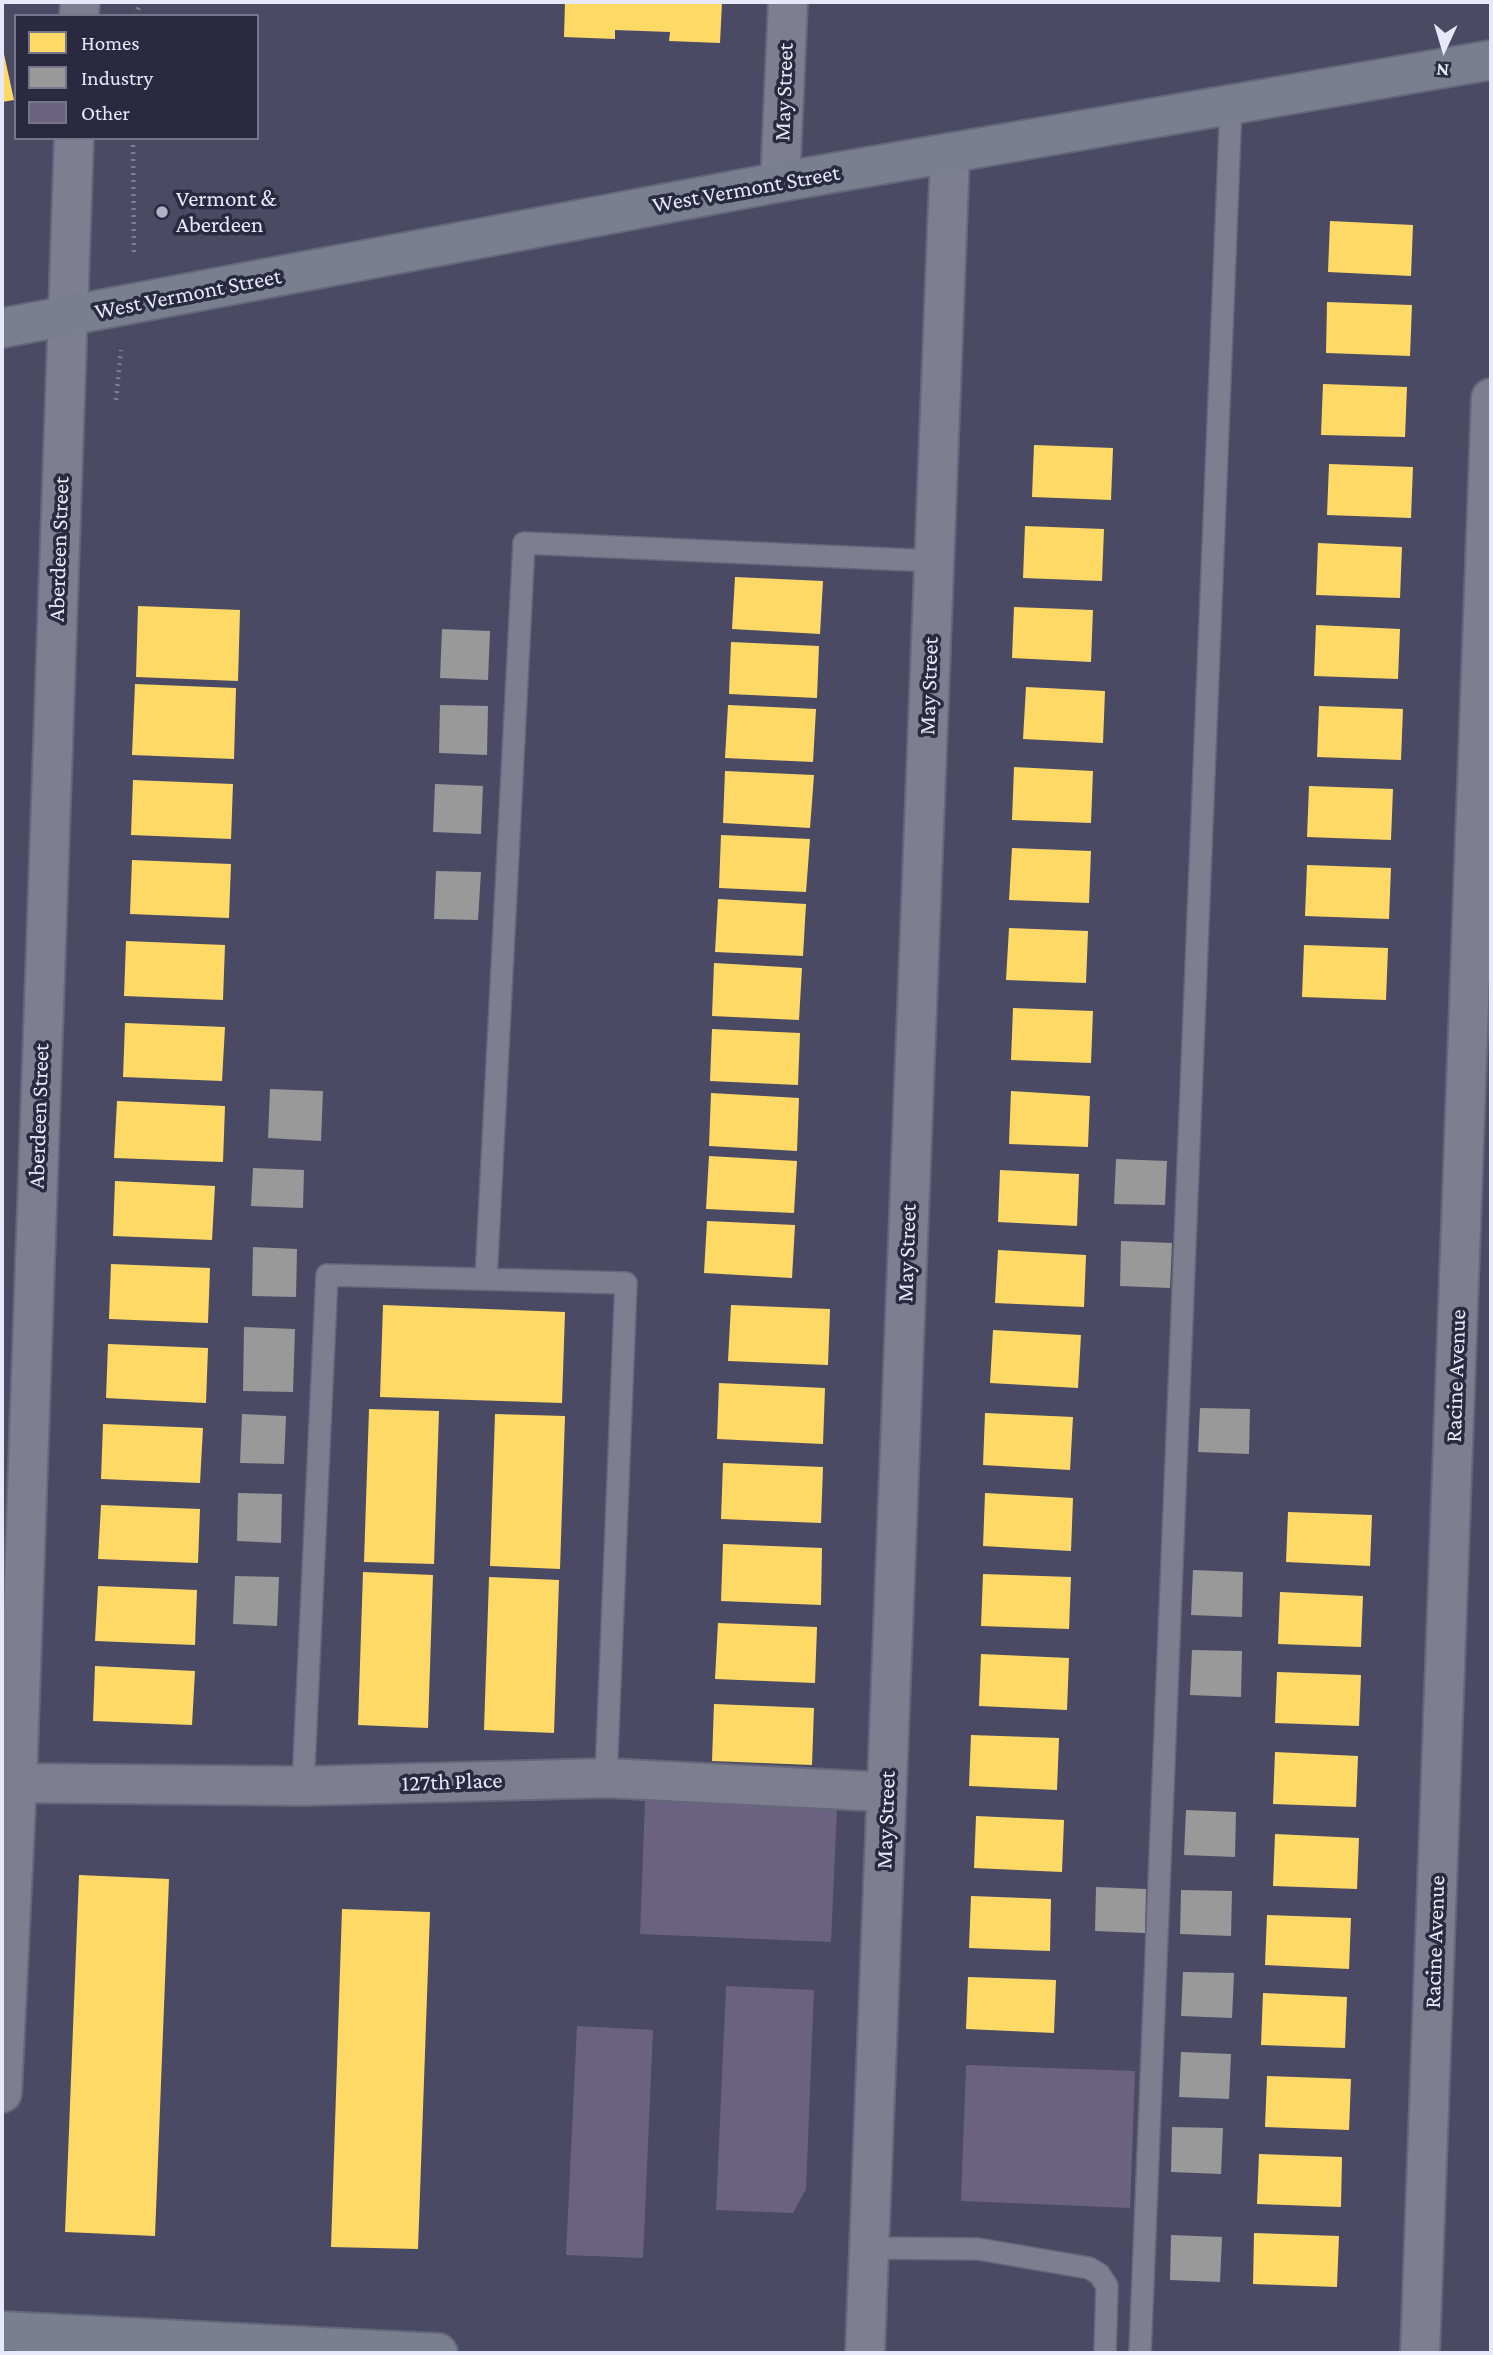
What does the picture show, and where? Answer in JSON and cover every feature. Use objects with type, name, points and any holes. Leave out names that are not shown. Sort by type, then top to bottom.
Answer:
[{"type":"street","name":"May Street","points":[[780,182],[788,2]]},
{"type":"street","name":"West Vermont Street","points":[[2,328],[780,182],[1491,60]]},
{"type":"street","name":"Aberdeen Street","points":[[2,2093],[17,1783],[74,140]]},
{"type":"street","name":"May Street","points":[[866,2353],[950,153]]},
{"type":"street","name":"Racine Avenue","points":[[1420,2353],[1491,398]]},
{"type":"street","name":"127th Place","points":[[17,1783],[303,1786],[606,1778],[887,1792]]},
{"type":"street","points":[[2,2331],[438,2353]]},
{"type":"lane","points":[[1140,2353],[1231,105]]},
{"type":"lane","points":[[486,1279],[524,543],[934,561]]},
{"type":"lane","points":[[303,1786],[327,1275],[626,1283],[606,1778]]},
{"type":"lane","points":[[870,2248],[978,2249],[1089,2268],[1099,2274],[1107,2286],[1105,2353]]},
{"type":"path","points":[[133,140],[134,255]]},
{"type":"path","points":[[116,400],[121,350]]},
{"type":"building: Homes","points":[[565,2],[722,2],[720,43],[669,41],[670,32],[615,30],[615,39],[564,37]]},
{"type":"building: Homes","points":[[2,45],[14,100],[2,102]]},
{"type":"building: Homes","points":[[1330,221],[1413,225],[1411,276],[1328,272]]},
{"type":"building: Homes","points":[[1327,302],[1412,305],[1410,356],[1326,353]]},
{"type":"building: Homes","points":[[1323,384],[1407,387],[1405,437],[1321,435]]},
{"type":"building: Homes","points":[[1034,445],[1113,448],[1111,500],[1032,497]]},
{"type":"building: Homes","points":[[1329,464],[1413,467],[1411,518],[1327,515]]},
{"type":"building: Homes","points":[[1025,526],[1104,529],[1102,581],[1023,578]]},
{"type":"building: Homes","points":[[1318,543],[1402,547],[1400,598],[1316,595]]},
{"type":"building: Homes","points":[[735,577],[823,581],[820,634],[732,629]]},
{"type":"building: Homes","points":[[138,606],[240,610],[238,681],[136,677]]},
{"type":"building: Homes","points":[[1014,607],[1093,610],[1091,662],[1012,658]]},
{"type":"building: Homes","points":[[1316,625],[1400,629],[1398,679],[1314,676]]},
{"type":"building: Homes","points":[[731,642],[819,646],[817,698],[729,694]]},
{"type":"building: Homes","points":[[135,684],[236,688],[234,759],[132,755]]},
{"type":"building: Homes","points":[[1026,687],[1105,691],[1103,743],[1023,739]]},
{"type":"building: Homes","points":[[728,705],[816,709],[813,762],[725,758]]},
{"type":"building: Homes","points":[[1319,706],[1403,709],[1401,760],[1317,757]]},
{"type":"building: Homes","points":[[1014,767],[1093,771],[1091,823],[1012,820]]},
{"type":"building: Homes","points":[[725,771],[814,775],[810,828],[723,823]]},
{"type":"building: Homes","points":[[133,780],[233,784],[231,839],[131,835]]},
{"type":"building: Homes","points":[[1309,786],[1393,789],[1391,840],[1307,837]]},
{"type":"building: Homes","points":[[721,835],[810,839],[806,892],[719,888]]},
{"type":"building: Homes","points":[[1012,848],[1091,851],[1089,903],[1009,900]]},
{"type":"building: Homes","points":[[132,860],[231,864],[229,918],[130,914]]},
{"type":"building: Homes","points":[[1307,865],[1391,868],[1389,919],[1305,916]]},
{"type":"building: Homes","points":[[718,899],[806,904],[803,956],[715,952]]},
{"type":"building: Homes","points":[[1009,928],[1088,931],[1086,983],[1006,980]]},
{"type":"building: Homes","points":[[126,941],[225,945],[223,1000],[124,996]]},
{"type":"building: Homes","points":[[1304,945],[1388,948],[1386,1000],[1302,997]]},
{"type":"building: Homes","points":[[714,963],[802,968],[799,1020],[712,1016]]},
{"type":"building: Homes","points":[[1013,1008],[1093,1011],[1091,1063],[1011,1060]]},
{"type":"building: Homes","points":[[125,1023],[225,1027],[222,1081],[123,1077]]},
{"type":"building: Homes","points":[[712,1029],[800,1033],[798,1085],[710,1081]]},
{"type":"building: Homes","points":[[1011,1091],[1090,1096],[1088,1147],[1009,1144]]},
{"type":"building: Homes","points":[[711,1093],[799,1098],[797,1151],[709,1146]]},
{"type":"building: Homes","points":[[117,1101],[225,1106],[223,1162],[114,1158]]},
{"type":"building: Homes","points":[[709,1156],[797,1161],[794,1213],[706,1209]]},
{"type":"building: Homes","points":[[1000,1170],[1079,1174],[1077,1226],[998,1222]]},
{"type":"building: Homes","points":[[115,1181],[215,1186],[212,1240],[113,1236]]},
{"type":"building: Homes","points":[[707,1221],[795,1225],[792,1278],[704,1273]]},
{"type":"building: Homes","points":[[998,1250],[1086,1255],[1084,1307],[995,1303]]},
{"type":"building: Homes","points":[[111,1264],[210,1268],[208,1323],[109,1319]]},
{"type":"building: Homes","points":[[383,1305],[565,1312],[562,1403],[380,1397]]},
{"type":"building: Homes","points":[[731,1305],[830,1309],[828,1365],[728,1361]]},
{"type":"building: Homes","points":[[993,1330],[1081,1335],[1078,1388],[990,1383]]},
{"type":"building: Homes","points":[[108,1344],[208,1348],[206,1403],[106,1398]]},
{"type":"building: Homes","points":[[719,1383],[825,1388],[823,1444],[717,1439]]},
{"type":"building: Homes","points":[[369,1409],[439,1411],[434,1564],[364,1562]]},
{"type":"building: Homes","points":[[985,1413],[1073,1417],[1070,1470],[983,1465]]},
{"type":"building: Homes","points":[[495,1414],[565,1416],[560,1569],[490,1566]]},
{"type":"building: Homes","points":[[103,1424],[203,1428],[200,1483],[101,1479]]},
{"type":"building: Homes","points":[[723,1463],[823,1467],[821,1523],[721,1519]]},
{"type":"building: Homes","points":[[985,1493],[1073,1498],[1071,1551],[983,1546]]},
{"type":"building: Homes","points":[[101,1505],[200,1509],[198,1563],[98,1559]]},
{"type":"building: Homes","points":[[1288,1512],[1372,1515],[1370,1566],[1286,1562]]},
{"type":"building: Homes","points":[[723,1544],[822,1548],[821,1605],[721,1601]]},
{"type":"building: Homes","points":[[363,1572],[433,1575],[428,1728],[358,1725]]},
{"type":"building: Homes","points":[[983,1574],[1071,1577],[1069,1629],[981,1626]]},
{"type":"building: Homes","points":[[489,1577],[559,1580],[554,1733],[484,1730]]},
{"type":"building: Homes","points":[[98,1586],[197,1590],[195,1645],[95,1641]]},
{"type":"building: Homes","points":[[1280,1592],[1363,1596],[1361,1647],[1278,1644]]},
{"type":"building: Homes","points":[[718,1623],[817,1627],[815,1683],[715,1679]]},
{"type":"building: Homes","points":[[981,1654],[1069,1658],[1067,1710],[979,1706]]},
{"type":"building: Homes","points":[[95,1666],[195,1671],[192,1725],[93,1721]]},
{"type":"building: Homes","points":[[1277,1672],[1361,1675],[1359,1726],[1275,1723]]},
{"type":"building: Homes","points":[[714,1704],[814,1708],[812,1765],[712,1761]]},
{"type":"building: Homes","points":[[971,1735],[1059,1738],[1057,1790],[969,1786]]},
{"type":"building: Homes","points":[[1275,1752],[1358,1756],[1356,1807],[1273,1804]]},
{"type":"building: Homes","points":[[976,1816],[1064,1820],[1062,1872],[974,1868]]},
{"type":"building: Homes","points":[[1275,1834],[1359,1838],[1357,1889],[1273,1886]]},
{"type":"building: Homes","points":[[79,1875],[169,1879],[155,2236],[65,2232]]},
{"type":"building: Homes","points":[[971,1896],[1051,1899],[1050,1951],[969,1948]]},
{"type":"building: Homes","points":[[342,1909],[430,1912],[418,2249],[331,2247]]},
{"type":"building: Homes","points":[[1267,1915],[1351,1918],[1349,1969],[1265,1965]]},
{"type":"building: Homes","points":[[968,1977],[1056,1980],[1054,2033],[966,2029]]},
{"type":"building: Homes","points":[[1263,1993],[1347,1997],[1345,2048],[1261,2045]]},
{"type":"building: Homes","points":[[1267,2076],[1351,2079],[1349,2130],[1265,2127]]},
{"type":"building: Homes","points":[[1259,2154],[1342,2157],[1341,2207],[1257,2204]]},
{"type":"building: Homes","points":[[1254,2233],[1339,2236],[1337,2287],[1253,2284]]},
{"type":"building: Industry","points":[[442,629],[490,631],[488,680],[440,678]]},
{"type":"building: Industry","points":[[440,705],[488,706],[487,755],[439,753]]},
{"type":"building: Industry","points":[[435,784],[483,786],[481,834],[433,832]]},
{"type":"building: Industry","points":[[436,871],[481,872],[478,920],[434,919]]},
{"type":"building: Industry","points":[[270,1089],[323,1091],[321,1141],[268,1138]]},
{"type":"building: Industry","points":[[1116,1159],[1167,1161],[1165,1205],[1114,1204]]},
{"type":"building: Industry","points":[[253,1168],[304,1170],[303,1208],[251,1206]]},
{"type":"building: Industry","points":[[1121,1241],[1172,1243],[1170,1288],[1120,1286]]},
{"type":"building: Industry","points":[[253,1247],[297,1249],[296,1297],[252,1296]]},
{"type":"building: Industry","points":[[244,1327],[295,1329],[293,1392],[243,1391]]},
{"type":"building: Industry","points":[[1200,1408],[1250,1409],[1249,1454],[1198,1452]]},
{"type":"building: Industry","points":[[242,1414],[286,1416],[284,1464],[240,1463]]},
{"type":"building: Industry","points":[[238,1493],[282,1494],[281,1543],[237,1541]]},
{"type":"building: Industry","points":[[1193,1570],[1243,1572],[1242,1617],[1191,1615]]},
{"type":"building: Industry","points":[[235,1576],[279,1577],[277,1626],[233,1624]]},
{"type":"building: Industry","points":[[1192,1650],[1242,1651],[1241,1697],[1190,1695]]},
{"type":"building: Industry","points":[[1186,1810],[1236,1812],[1235,1857],[1184,1855]]},
{"type":"building: Industry","points":[[1096,1887],[1146,1889],[1145,1933],[1095,1931]]},
{"type":"building: Industry","points":[[1181,1890],[1232,1891],[1231,1936],[1180,1934]]},
{"type":"building: Industry","points":[[1183,1972],[1234,1973],[1232,2018],[1181,2016]]},
{"type":"building: Industry","points":[[1181,2052],[1231,2054],[1229,2099],[1179,2097]]},
{"type":"building: Industry","points":[[1172,2127],[1223,2128],[1221,2174],[1171,2172]]},
{"type":"building: Industry","points":[[1171,2235],[1222,2237],[1220,2282],[1170,2280]]},
{"type":"building: Other","points":[[645,1801],[837,1809],[831,1942],[640,1934]]},
{"type":"building: Other","points":[[726,1986],[814,1990],[806,2189],[793,2213],[716,2210]]},
{"type":"building: Other","points":[[577,2026],[653,2030],[643,2258],[566,2255]]},
{"type":"building: Other","points":[[966,2065],[1135,2071],[1130,2208],[961,2201]]},
{"type":"place","name":"Vermont & Aberdeen","points":[[162,212]]}]
